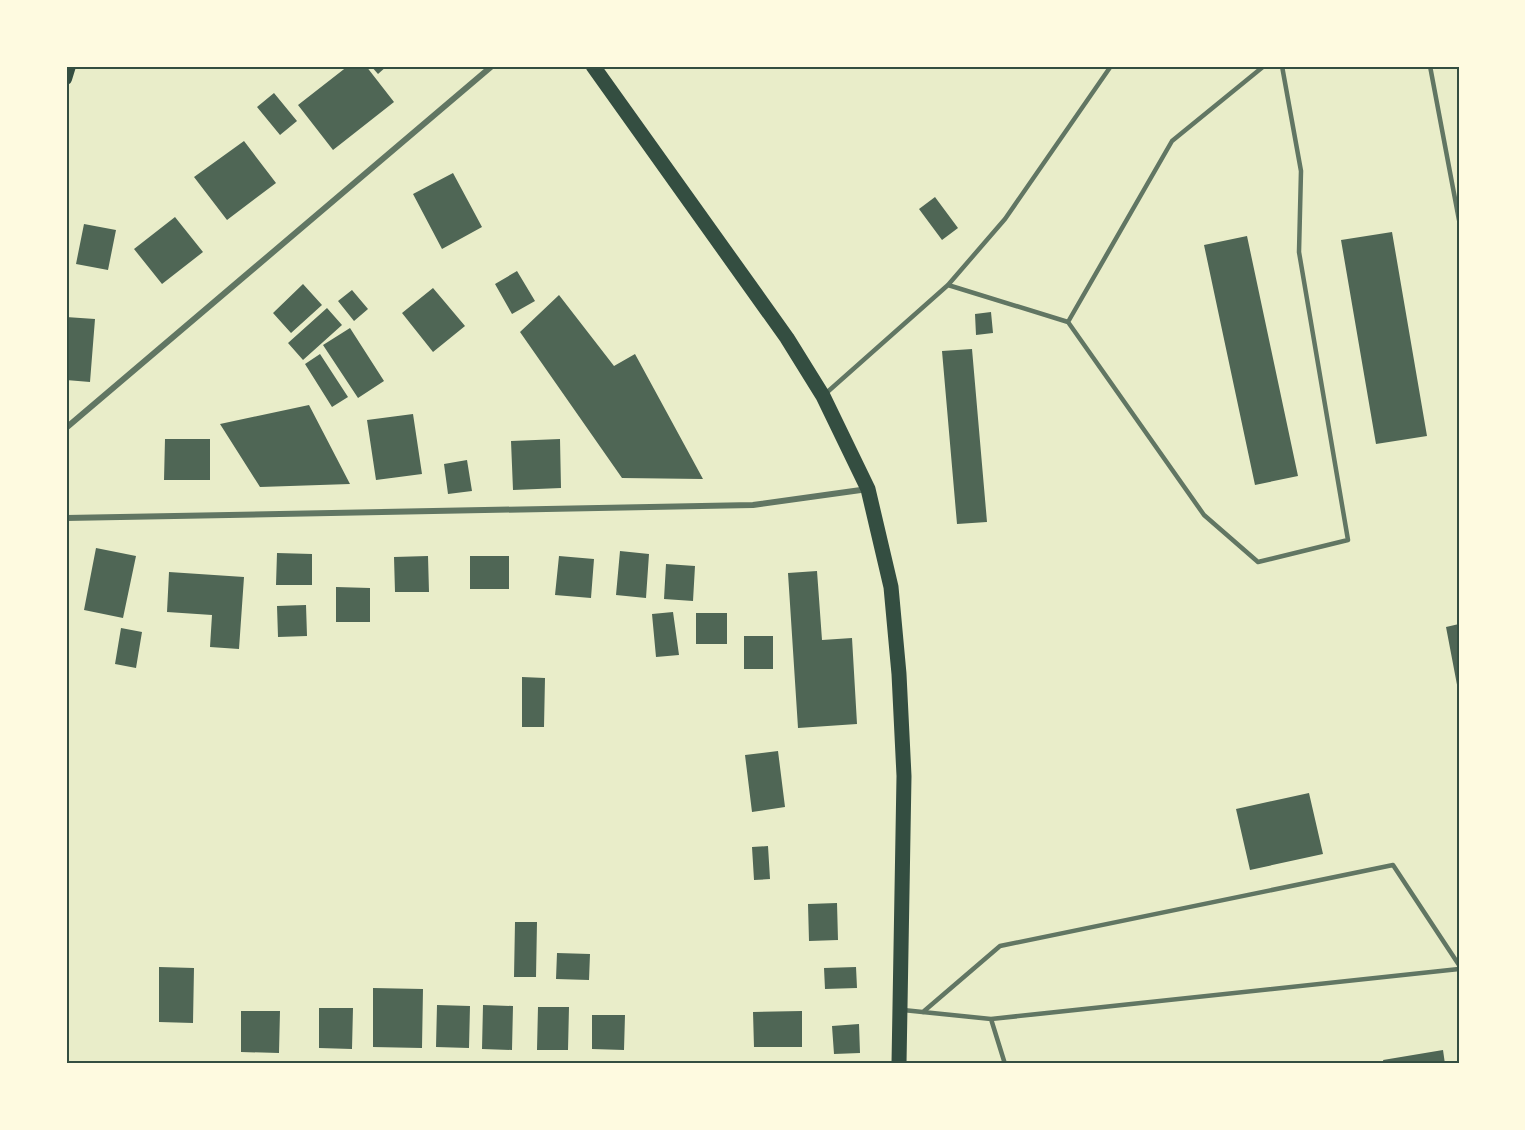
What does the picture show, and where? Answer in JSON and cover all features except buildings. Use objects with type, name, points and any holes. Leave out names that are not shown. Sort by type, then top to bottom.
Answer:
[{"type":"main road","points":[[66,79],[70,66]]},
{"type":"main road","points":[[593,66],[787,338],[823,396],[868,489],[891,587],[899,674],[904,776],[899,1064]]},
{"type":"street","points":[[66,428],[492,66]]},
{"type":"street","points":[[66,518],[753,505],[868,489]]},
{"type":"lane","points":[[823,396],[948,285],[1005,219],[1111,66]]},
{"type":"lane","points":[[1068,322],[1172,141],[1264,66]]},
{"type":"lane","points":[[948,285],[1068,322],[1204,515],[1258,562],[1348,540],[1299,252],[1300,171],[1282,66]]},
{"type":"lane","points":[[1430,66],[1459,220]]},
{"type":"lane","points":[[900,1010],[991,1019],[1459,967],[1393,866],[1000,946],[923,1012]]},
{"type":"lane","points":[[991,1019],[1005,1064]]}]
